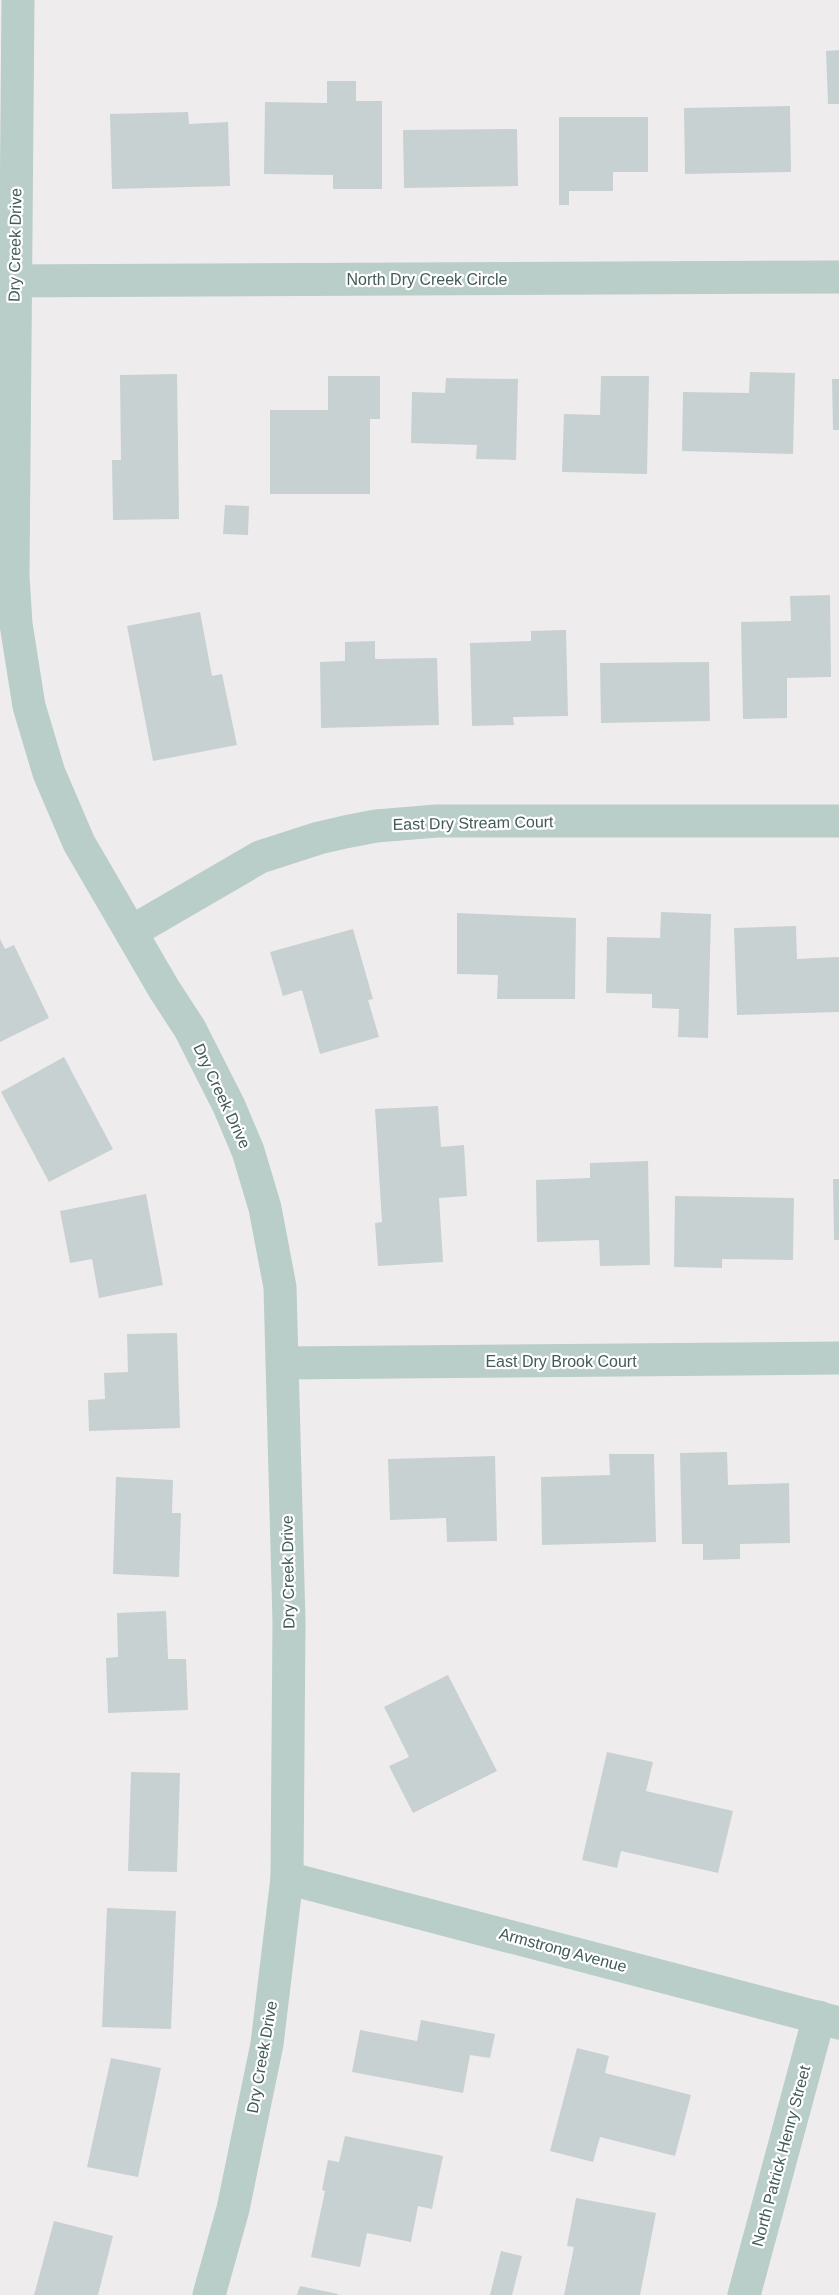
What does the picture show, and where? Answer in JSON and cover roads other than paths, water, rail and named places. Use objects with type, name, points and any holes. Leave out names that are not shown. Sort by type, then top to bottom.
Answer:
[{"type":"street","name":"Dry Creek Drive","points":[[18,0],[7,281],[13,576],[16,624],[29,706],[49,773],[79,843],[164,989],[190,1029],[230,1106],[248,1151],[265,1208],[280,1287],[290,1622],[287,1878],[267,2044],[232,2209],[209,2295]]},
{"type":"street","name":"North Dry Creek Circle","points":[[7,281],[839,277]]},
{"type":"street","name":"East Dry Stream Court","points":[[131,932],[260,857],[319,838],[376,826],[437,821],[839,821]]},
{"type":"street","name":"East Dry Brook Court","points":[[283,1363],[839,1358]]},
{"type":"street","name":"Armstrong Avenue","points":[[287,1878],[829,2020]]},
{"type":"street","name":"North Patrick Henry Street","points":[[744,2295],[829,2020]]}]
